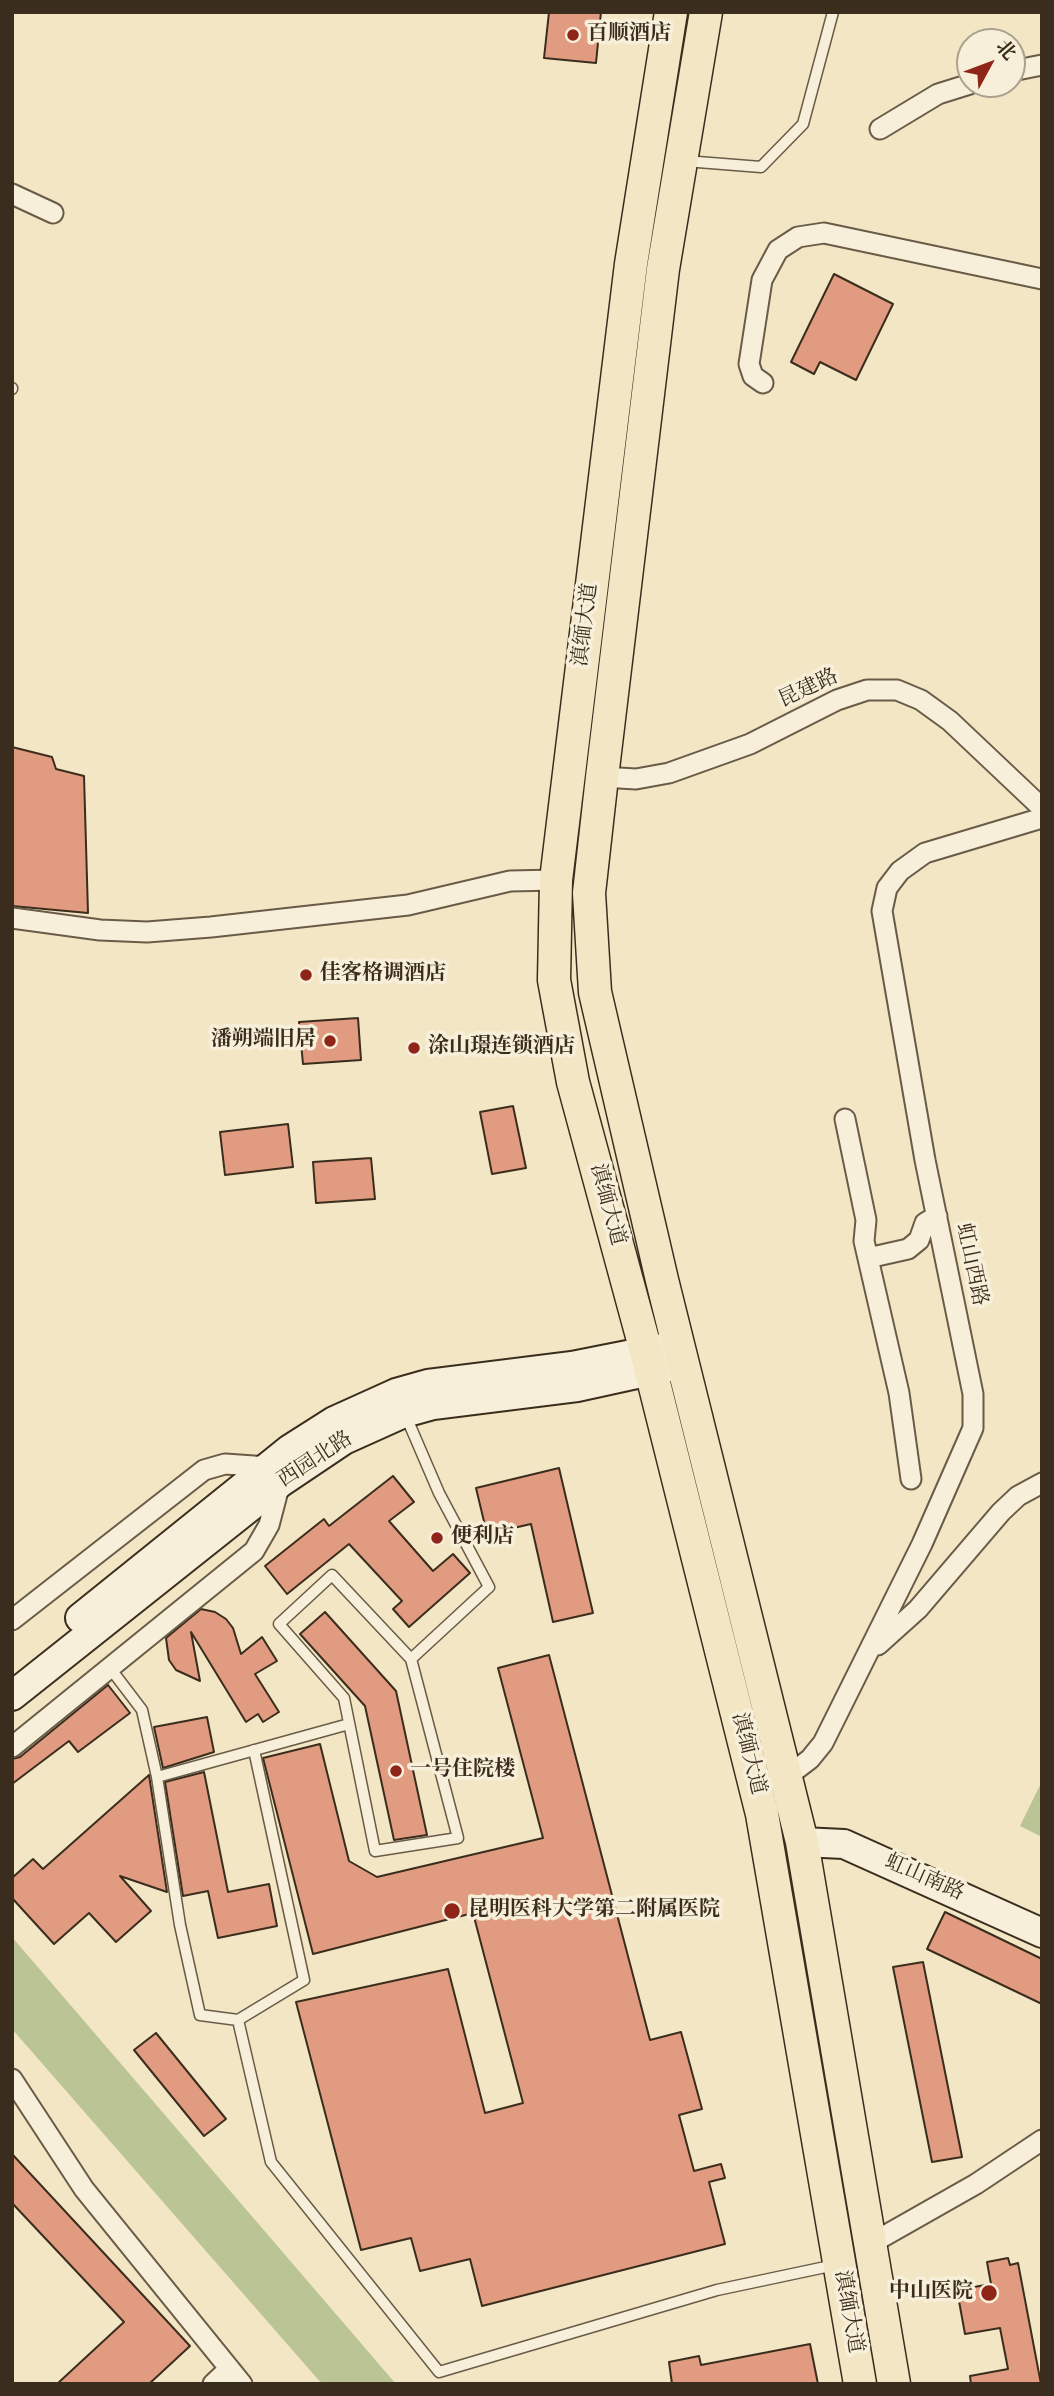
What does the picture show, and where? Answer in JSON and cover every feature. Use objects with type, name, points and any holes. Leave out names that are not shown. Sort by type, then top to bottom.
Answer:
[{"type":"main road","name":"滇缅大道","points":[[671,12],[631,264],[556,880],[554,980],[573,1082],[648,1361],[762,1814],[860,2384]]},
{"type":"main road","name":"滇缅大道","points":[[706,12],[663,269],[602,777],[589,893],[595,992],[680,1354],[802,1842],[894,2384]]},
{"type":"main road","name":"西园北路","points":[[274,1475],[404,1413],[433,1405],[577,1387],[648,1361],[680,1354]]},
{"type":"main road","name":"西园北路","points":[[12,1673],[213,1523],[274,1475],[334,1421],[396,1393],[428,1384],[572,1366],[648,1361]]},
{"type":"main road","name":"西园北路","points":[[12,1696],[213,1523]]},
{"type":"main road","name":"虹山南路","points":[[802,1842],[844,1843],[1042,1933]]},
{"type":"street","points":[[880,129],[938,94],[956,88]]},
{"type":"street","points":[[12,194],[53,213]]},
{"type":"street","points":[[764,383],[753,376],[748,364],[762,280],[778,250],[798,237],[824,233],[1042,279]]},
{"type":"street","name":"昆建路","points":[[602,777],[636,779],[668,773],[750,744],[837,700],[867,690],[897,690],[921,700],[950,721],[1042,808]]},
{"type":"street","name":"虹山西路","points":[[785,1778],[810,1759],[823,1743],[949,1486],[973,1428],[973,1394],[937,1216],[882,911],[887,888],[900,871],[925,853],[1042,818]]},
{"type":"street","points":[[12,918],[100,930],[147,932],[408,905],[510,880],[556,880]]},
{"type":"street","points":[[845,1119],[866,1220],[864,1241],[899,1393],[911,1479]]},
{"type":"street","points":[[868,1258],[908,1250],[919,1240],[925,1223],[937,1216]]},
{"type":"street","points":[[12,1620],[204,1470],[225,1464],[274,1475],[269,1525],[254,1551],[12,1747]]},
{"type":"street","points":[[869,1653],[918,1609],[1001,1512],[1018,1496],[1042,1483]]},
{"type":"street","points":[[12,2079],[84,2189],[236,2376],[213,2384]]},
{"type":"street","points":[[872,2243],[976,2184],[1042,2140]]},
{"type":"lane","points":[[681,160],[761,167],[803,124],[833,12]]},
{"type":"lane","points":[[404,1413],[439,1493],[489,1587],[411,1659]]},
{"type":"lane","points":[[331,1575],[411,1659],[458,1838],[375,1851],[344,1698],[279,1624],[331,1575]]},
{"type":"lane","points":[[110,1668],[142,1710],[157,1777],[180,1925],[200,2015],[238,2020],[304,1979],[254,1750]]},
{"type":"lane","points":[[157,1777],[349,1724]]},
{"type":"lane","points":[[238,2020],[271,2162],[439,2372],[717,2290],[839,2264]]},
{"type":"green space","points":[[1042,1781],[1042,1837],[1020,1826]]},
{"type":"green space","points":[[12,1937],[396,2384],[322,2384],[12,2029]]},
{"type":"building","name":"百顺酒店","points":[[549,12],[601,12],[596,63],[544,58]]},
{"type":"building","points":[[834,274],[893,304],[856,380],[820,362],[814,374],[791,362]]},
{"type":"building","points":[[12,747],[52,757],[56,769],[84,776],[88,913],[12,906]]},
{"type":"building","name":"潘朔端旧居","points":[[358,1018],[361,1060],[303,1064],[299,1022]]},
{"type":"building","points":[[513,1106],[526,1168],[492,1174],[480,1112]]},
{"type":"building","points":[[288,1124],[293,1167],[225,1175],[220,1132]]},
{"type":"building","points":[[371,1158],[375,1199],[316,1203],[313,1162]]},
{"type":"building","points":[[559,1468],[593,1613],[553,1622],[531,1524],[487,1534],[476,1488]]},
{"type":"building","points":[[393,1476],[414,1502],[389,1521],[433,1571],[453,1554],[470,1573],[409,1627],[393,1609],[402,1601],[349,1544],[287,1594],[265,1566],[324,1519],[329,1526]]},
{"type":"building","points":[[201,1609],[215,1612],[226,1619],[233,1628],[241,1654],[262,1637],[277,1661],[255,1674],[279,1712],[263,1722],[258,1714],[246,1722],[191,1632],[200,1681],[176,1670],[169,1660],[166,1638]]},
{"type":"building","name":"一号住院楼","points":[[325,1612],[396,1691],[427,1835],[394,1840],[365,1706],[300,1634]]},
{"type":"building","points":[[549,1655],[650,2040],[681,2032],[702,2109],[679,2115],[694,2171],[721,2164],[725,2178],[709,2182],[725,2244],[482,2306],[470,2259],[420,2271],[411,2238],[361,2250],[296,2002],[448,1969],[485,2113],[523,2103],[473,1913],[313,1954],[263,1758],[320,1744],[349,1861],[377,1877],[543,1838],[498,1668]]},
{"type":"building","points":[[108,1685],[130,1713],[78,1752],[69,1741],[12,1784],[12,1759],[20,1757]]},
{"type":"building","points":[[207,1717],[214,1752],[163,1768],[154,1727]]},
{"type":"building","points":[[204,1772],[228,1892],[269,1884],[277,1926],[218,1938],[208,1891],[183,1896],[165,1782]]},
{"type":"building","points":[[149,1775],[167,1892],[120,1876],[151,1911],[116,1942],[89,1913],[54,1944],[12,1898],[12,1878],[33,1859],[43,1869]]},
{"type":"building","points":[[945,1912],[1042,1959],[1042,2004],[927,1949]]},
{"type":"building","points":[[923,1962],[962,2157],[932,2162],[893,1967]]},
{"type":"building","points":[[156,2033],[226,2119],[204,2136],[134,2050]]},
{"type":"building","points":[[12,2154],[190,2346],[149,2384],[57,2384],[124,2322],[12,2203]]},
{"type":"building","points":[[1008,2258],[1010,2265],[1018,2263],[1041,2384],[971,2384],[970,2376],[1008,2369],[1000,2328],[965,2334],[957,2290],[991,2284],[987,2262]]},
{"type":"building","points":[[810,2344],[818,2384],[672,2384],[669,2362],[699,2356],[701,2365]]},
{"type":"place","name":"百顺酒店","points":[[573,35]]},
{"type":"place","name":"佳客格调酒店","points":[[306,975]]},
{"type":"place","name":"潘朔端旧居","points":[[330,1041]]},
{"type":"place","name":"涂山璟连锁酒店","points":[[414,1048]]},
{"type":"place","name":"便利店","points":[[437,1538]]},
{"type":"place","name":"一号住院楼","points":[[396,1771]]},
{"type":"place","name":"昆明医科大学第二附属医院","points":[[452,1911]]},
{"type":"place","name":"中山医院","points":[[989,2293]]}]
